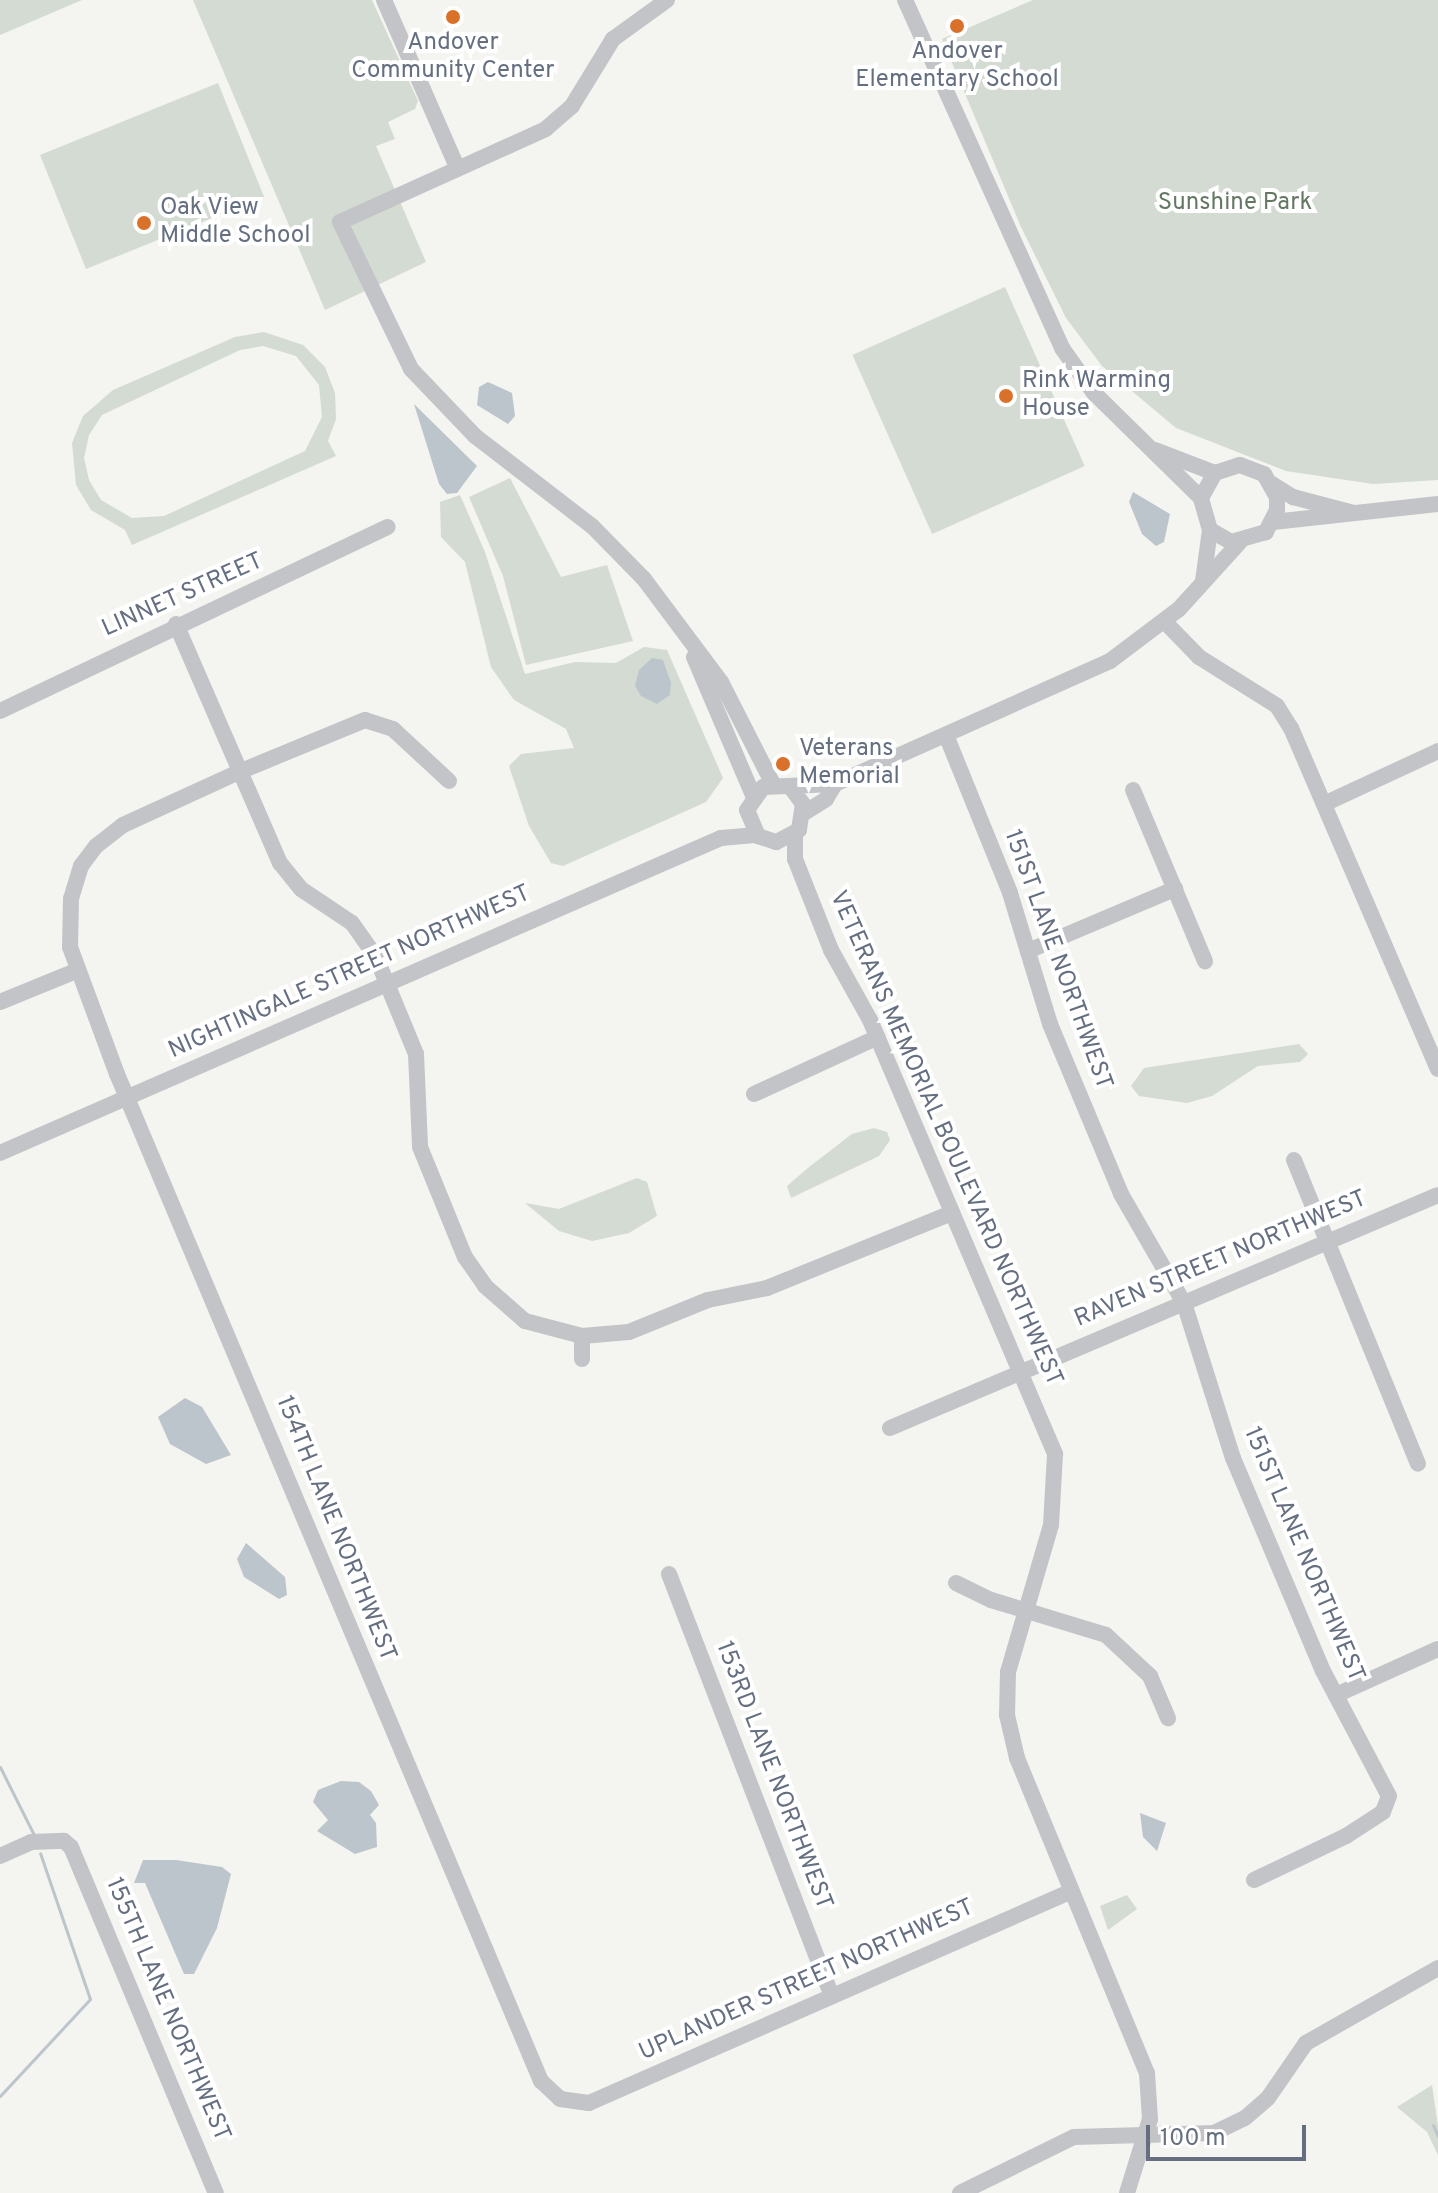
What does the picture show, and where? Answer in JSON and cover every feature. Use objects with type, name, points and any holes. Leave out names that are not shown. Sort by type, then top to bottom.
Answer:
[{"type":"street","points":[[384,0],[457,167]]},
{"type":"street","points":[[667,0],[613,39],[572,106],[546,129],[340,222],[411,369],[475,436],[592,526],[644,579],[721,682],[773,784]]},
{"type":"street","points":[[905,0],[1062,348],[1094,393],[1201,498],[1210,530],[1203,581]]},
{"type":"street","points":[[1153,450],[1215,473],[1240,465],[1253,468],[1293,497],[1355,513]]},
{"type":"street","points":[[1201,498],[1215,473]]},
{"type":"street","points":[[1210,530],[1240,542],[1255,539],[1273,522],[1277,510],[1272,484]]},
{"type":"street","points":[[1273,522],[1438,504]]},
{"type":"street","name":"LINNET STREET","points":[[0,711],[176,624],[387,527]]},
{"type":"street","points":[[691,643],[753,795],[773,784],[792,789],[820,782],[835,784],[1110,661],[1165,622],[1240,542]]},
{"type":"street","points":[[1165,622],[1199,657],[1277,706],[1324,804],[1438,1069]]},
{"type":"street","points":[[176,624],[280,863],[301,889],[352,923],[387,982],[416,1054],[420,1147],[465,1257],[485,1286],[525,1321],[582,1336],[629,1332],[708,1300],[767,1288],[952,1213]]},
{"type":"street","name":"154TH LANE NORTHWEST","points":[[449,781],[393,729],[365,720],[241,771],[123,825],[96,846],[81,866],[71,899],[70,947],[76,971],[526,2048],[541,2081],[560,2099]]},
{"type":"street","name":"151ST LANE NORTHWEST","points":[[946,735],[1028,951],[1050,1024],[1121,1194],[1184,1303],[1233,1458],[1336,1695],[1389,1796],[1383,1812],[1254,1880]]},
{"type":"street","points":[[1324,804],[1438,751]]},
{"type":"street","points":[[795,859],[776,842],[795,834],[804,813],[826,799],[835,784]]},
{"type":"street","points":[[792,789],[804,813]]},
{"type":"street","points":[[1133,790],[1205,961]]},
{"type":"street","name":"NIGHTINGALE STREET NORTHWEST","points":[[721,838],[747,813],[753,795]]},
{"type":"street","points":[[747,813],[757,835]]},
{"type":"street","name":"VETERANS MEMORIAL BOULEVARD NORTHWEST","points":[[795,834],[795,859],[840,970],[878,1037],[1055,1454],[1057,1486],[1006,1682],[1008,1727],[1143,2061],[1150,2095],[1146,2136],[1127,2193]]},
{"type":"street","name":"NIGHTINGALE STREET NORTHWEST","points":[[0,1153],[721,838],[757,835],[776,842]]},
{"type":"street","points":[[1028,951],[1175,889]]},
{"type":"street","points":[[0,1002],[76,971]]},
{"type":"street","points":[[754,1094],[878,1037]]},
{"type":"street","points":[[1294,1160],[1330,1240],[1418,1464]]},
{"type":"street","name":"RAVEN STREET NORTHWEST","points":[[890,1428],[1438,1195]]},
{"type":"street","points":[[582,1336],[582,1359]]},
{"type":"street","name":"153RD LANE NORTHWEST","points":[[669,1574],[832,1996]]},
{"type":"street","points":[[956,1583],[1026,1610],[1086,1627],[1122,1647],[1150,1676],[1168,1718]]},
{"type":"street","points":[[1336,1695],[1438,1649]]},
{"type":"street","name":"155TH LANE NORTHWEST","points":[[0,1856],[31,1842],[64,1841],[71,1847],[216,2193]]},
{"type":"street","name":"UPLANDER STREET NORTHWEST","points":[[560,2099],[589,2103],[1072,1891]]},
{"type":"street","points":[[960,2193],[1074,2137],[1214,2133],[1245,2118],[1268,2098],[1306,2043],[1438,1968]]},
{"type":"green space","points":[[0,0],[82,0],[0,35]]},
{"type":"green space","points":[[193,0],[372,0],[418,101],[415,109],[388,122],[395,139],[376,146],[426,262],[325,310]]},
{"type":"green space","name":"Sunshine Park","points":[[1033,0],[1438,0],[1438,480],[1373,484],[1286,471],[1176,428],[1102,366],[1066,318],[1021,227],[942,39]]},
{"type":"green space","points":[[218,83],[264,197],[86,269],[40,155]]},
{"type":"green space","points":[[1005,287],[1085,466],[932,534],[852,355]]},
{"type":"green space","points":[[264,332],[303,345],[325,367],[335,393],[336,419],[328,441],[336,456],[132,545],[125,530],[91,510],[76,485],[72,443],[83,416],[113,390],[235,337]],"holes":[[[263,346],[296,356],[319,385],[322,417],[305,451],[164,516],[132,518],[101,500],[89,480],[84,458],[89,435],[102,415],[240,350]]]},
{"type":"green space","points":[[510,478],[561,577],[607,565],[633,641],[526,665],[503,576],[469,497]]},
{"type":"green space","points":[[460,495],[485,552],[525,674],[575,662],[616,663],[644,647],[667,650],[723,778],[706,802],[563,866],[551,863],[529,826],[509,766],[521,754],[574,748],[566,729],[514,700],[491,667],[465,562],[441,537],[440,502]]},
{"type":"green space","points":[[1299,1044],[1308,1054],[1300,1062],[1258,1066],[1212,1096],[1187,1103],[1139,1096],[1131,1086],[1144,1068]]},
{"type":"green space","points":[[874,1128],[887,1132],[890,1140],[879,1156],[791,1198],[787,1186],[809,1167],[852,1134]]},
{"type":"green space","points":[[637,1178],[647,1182],[657,1216],[629,1233],[592,1241],[559,1231],[525,1203],[559,1209]]},
{"type":"green space","points":[[1127,1895],[1137,1909],[1108,1930],[1100,1906]]},
{"type":"green space","points":[[1432,2085],[1438,2126],[1438,2155],[1427,2132],[1397,2107]]},
{"type":"shaded area","points":[[488,382],[512,393],[515,416],[508,424],[477,405],[479,387]]},
{"type":"shaded area","points":[[414,404],[477,466],[457,493],[447,494],[439,484]]},
{"type":"shaded area","points":[[1133,492],[1170,514],[1164,542],[1156,546],[1142,534],[1129,502]]},
{"type":"shaded area","points":[[652,658],[663,660],[671,683],[670,695],[657,704],[641,696],[635,686],[639,670]]},
{"type":"shaded area","points":[[185,1398],[202,1407],[231,1455],[206,1464],[170,1444],[158,1417]]},
{"type":"shaded area","points":[[246,1543],[285,1577],[287,1595],[279,1599],[244,1577],[237,1559]]},
{"type":"shaded area","points":[[341,1781],[359,1782],[371,1791],[379,1805],[370,1815],[376,1823],[377,1847],[355,1854],[317,1831],[328,1820],[313,1802],[318,1790]]},
{"type":"shaded area","points":[[1140,1813],[1166,1823],[1157,1851],[1143,1837]]},
{"type":"shaded area","points":[[143,1860],[176,1860],[222,1867],[231,1874],[217,1928],[194,1974],[184,1974],[145,1883],[134,1883]]},
{"type":"waterway","points":[[0,1767],[34,1835]]},
{"type":"waterway","points":[[0,2096],[90,1999],[40,1853]]},
{"type":"waterway","points":[[1433,2125],[1438,2136]]},
{"type":"place","name":"Andover Community Center","points":[[453,17]]},
{"type":"place","name":"Andover Elementary School","points":[[957,26]]},
{"type":"place","name":"Oak View Middle School","points":[[144,223]]},
{"type":"place","name":"Rink Warming House","points":[[1006,396]]},
{"type":"place","name":"Veterans Memorial","points":[[783,764]]}]
